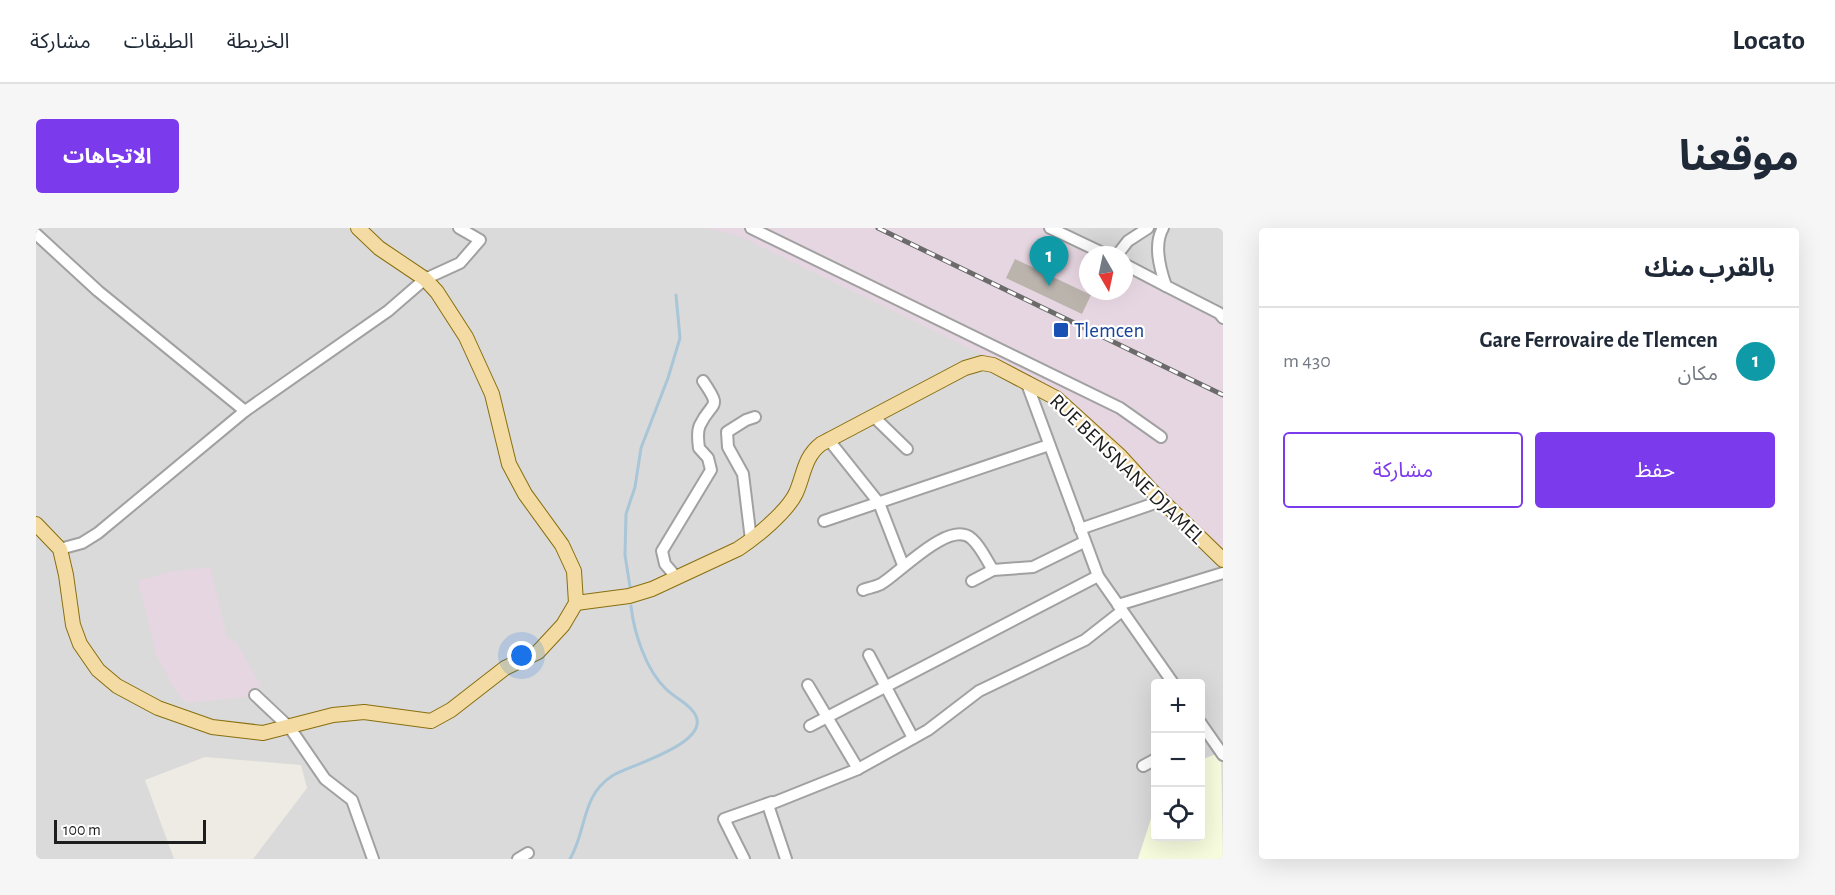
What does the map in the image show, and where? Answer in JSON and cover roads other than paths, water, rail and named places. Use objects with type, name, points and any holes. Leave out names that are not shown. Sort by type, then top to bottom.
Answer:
[{"type":"main road","points":[[36,525],[60,549],[73,626],[80,644],[98,670],[117,686],[158,708],[212,727],[262,733],[290,728],[333,715],[364,712],[430,721],[451,710],[505,668],[538,652],[563,625],[576,603],[574,571],[562,544],[525,494],[509,464],[492,394],[466,337],[437,292],[425,279],[379,248],[358,228]]},
{"type":"main road","name":"RUE BENSNANE DJAMEL","points":[[576,603],[629,596],[677,578],[751,540],[787,506],[795,495],[810,454],[828,439],[972,365],[993,365],[1056,398],[1120,456],[1161,501],[1223,560]]},
{"type":"street","points":[[60,549],[82,543],[98,533],[245,411],[388,310],[425,279],[460,263],[480,240],[459,228]]},
{"type":"street","points":[[751,228],[1120,408],[1161,437]]},
{"type":"street","points":[[1050,228],[1088,246]]},
{"type":"street","points":[[1124,246],[1148,228]]},
{"type":"street","points":[[1163,228],[1159,267],[1166,286]]},
{"type":"street","points":[[36,234],[98,291],[245,411]]},
{"type":"street","points":[[1133,269],[1219,313],[1223,318]]},
{"type":"street","points":[[677,578],[665,564],[662,551],[711,470],[708,458],[699,448],[698,426],[714,406],[714,398],[703,381]]},
{"type":"street","points":[[1026,381],[1098,576],[1170,679]]},
{"type":"street","points":[[751,540],[743,474],[728,447],[728,432],[746,420],[756,417]]},
{"type":"street","points":[[874,417],[907,449]]},
{"type":"street","points":[[828,439],[879,503],[903,565]]},
{"type":"street","points":[[825,521],[1049,445]]},
{"type":"street","points":[[1080,529],[1161,501]]},
{"type":"street","points":[[863,590],[881,584],[903,565],[945,538],[960,534],[972,538],[993,570]]},
{"type":"street","points":[[972,581],[993,570],[1033,567],[1084,542]]},
{"type":"street","points":[[744,859],[724,819],[858,769],[913,738],[979,691],[1085,639],[1120,608],[1223,573]]},
{"type":"street","points":[[810,726],[1098,576]]},
{"type":"street","points":[[869,655],[913,738]]},
{"type":"street","points":[[808,685],[858,769]]},
{"type":"street","points":[[255,695],[290,728],[325,779],[352,800],[373,859]]},
{"type":"street","points":[[1205,733],[1223,755]]},
{"type":"street","points":[[1143,766],[1151,761]]},
{"type":"street","points":[[778,800],[768,805],[786,859]]},
{"type":"waterway","points":[[630,587],[625,555],[626,514],[635,487],[641,448],[668,378],[680,338],[676,295]]},
{"type":"waterway","points":[[570,859],[590,803],[602,784],[612,776],[670,750],[684,741],[694,731],[697,721],[691,709],[666,689],[647,662],[638,639],[631,606]]},
{"type":"railway","points":[[878,228],[1223,395]]},
{"type":"place","name":"Gare Ferrovaire de Tlemcen","points":[[1049,286]]},
{"type":"place","name":"Tlemcen","points":[[1061,330]]}]
